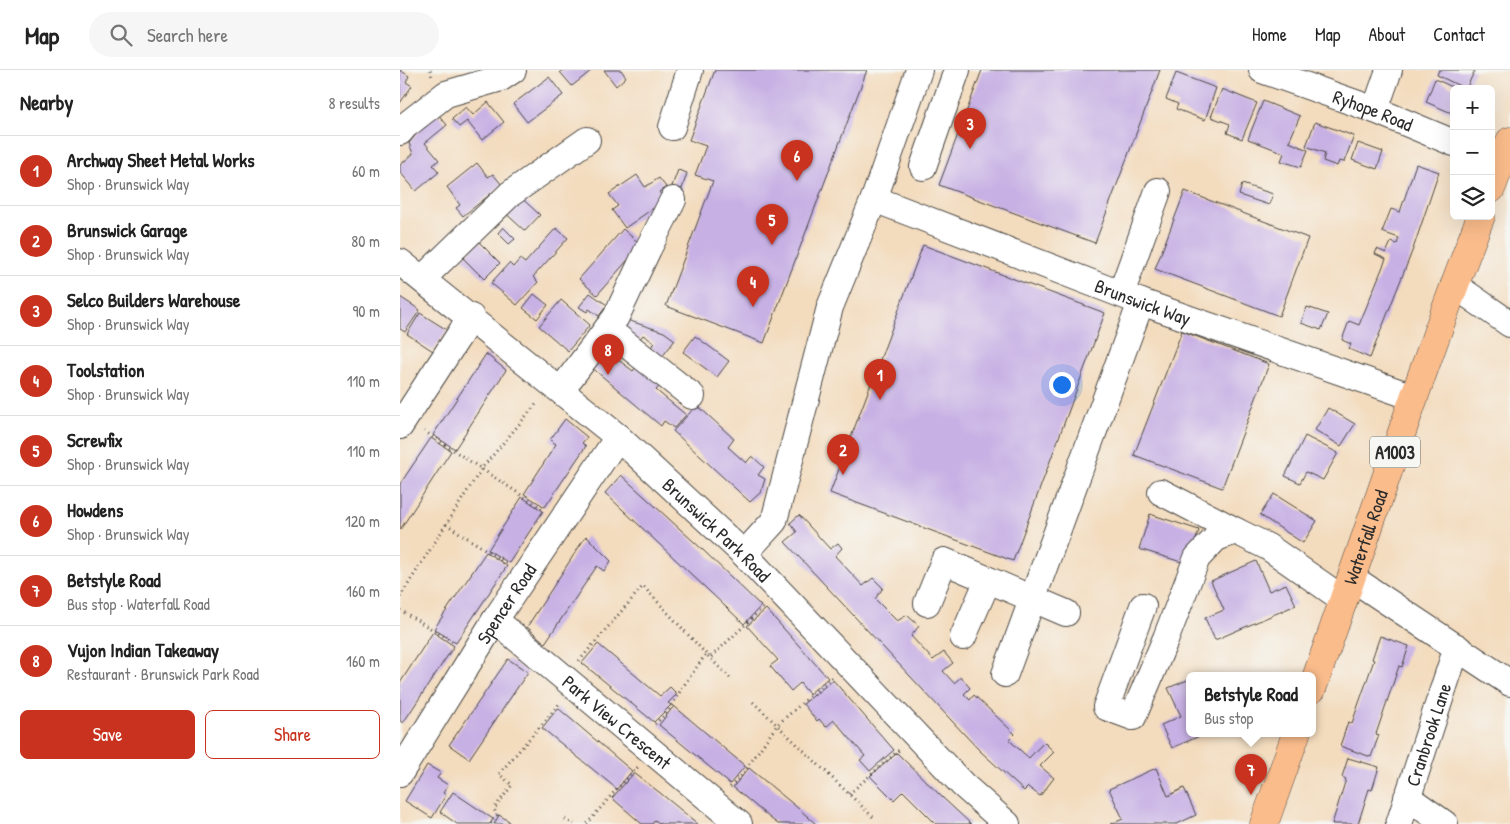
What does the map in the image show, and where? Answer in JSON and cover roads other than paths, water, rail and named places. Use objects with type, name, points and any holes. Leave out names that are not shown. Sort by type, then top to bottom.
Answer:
[{"type":"main road","points":[[1495,175],[1501,154]]},
{"type":"main road","name":"Waterfall Road","points":[[1316,678],[1413,397],[1479,220]]},
{"type":"main road","points":[[1264,824],[1295,737]]},
{"type":"street","points":[[400,132],[446,94],[501,78],[513,70]]},
{"type":"street","points":[[672,127],[690,70]]},
{"type":"street","points":[[744,554],[774,521],[830,307],[874,199],[919,70]]},
{"type":"street","points":[[923,167],[955,75],[929,70]]},
{"type":"street","name":"Ryhope Road","points":[[1262,70],[1375,110],[1450,140]]},
{"type":"street","points":[[1375,110],[1389,70]]},
{"type":"street","points":[[406,269],[587,140]]},
{"type":"street","points":[[1005,674],[1033,599],[1131,298],[1158,191]]},
{"type":"street","name":"Brunswick Way","points":[[874,199],[1131,298],[1413,397]]},
{"type":"street","points":[[557,387],[616,317],[673,200]]},
{"type":"street","name":"Brunswick Park Road","points":[[406,269],[471,317],[618,437],[744,554],[963,785],[1007,824]]},
{"type":"street","points":[[1454,285],[1510,324]]},
{"type":"street","points":[[402,422],[471,317]]},
{"type":"street","points":[[607,329],[692,396]]},
{"type":"street","name":"Spencer Road","points":[[400,773],[495,620],[618,437]]},
{"type":"street","points":[[1161,492],[1457,647],[1510,683]]},
{"type":"street","points":[[1143,606],[1106,707],[1133,717],[1198,558],[1216,538],[1236,531]]},
{"type":"street","points":[[927,602],[944,561],[1066,613]]},
{"type":"street","points":[[963,637],[988,580]]},
{"type":"street","name":"Park View Crescent","points":[[495,620],[739,824]]},
{"type":"street","name":"Cranbrook Lane","points":[[1399,824],[1457,647]]},
{"type":"street","points":[[1407,797],[1445,824]]},
{"type":"place","name":"Selco Builders Warehouse","points":[[970,149]]},
{"type":"place","name":"Howdens","points":[[797,181]]},
{"type":"place","name":"Screwfix","points":[[772,245]]},
{"type":"place","name":"Toolstation","points":[[753,307]]},
{"type":"place","name":"Vujon Indian Takeaway","points":[[608,375]]},
{"type":"place","name":"Archway Sheet Metal Works","points":[[880,400]]},
{"type":"place","name":"Brunswick Garage","points":[[843,475]]},
{"type":"place","name":"Betstyle Road","points":[[1251,795]]}]
